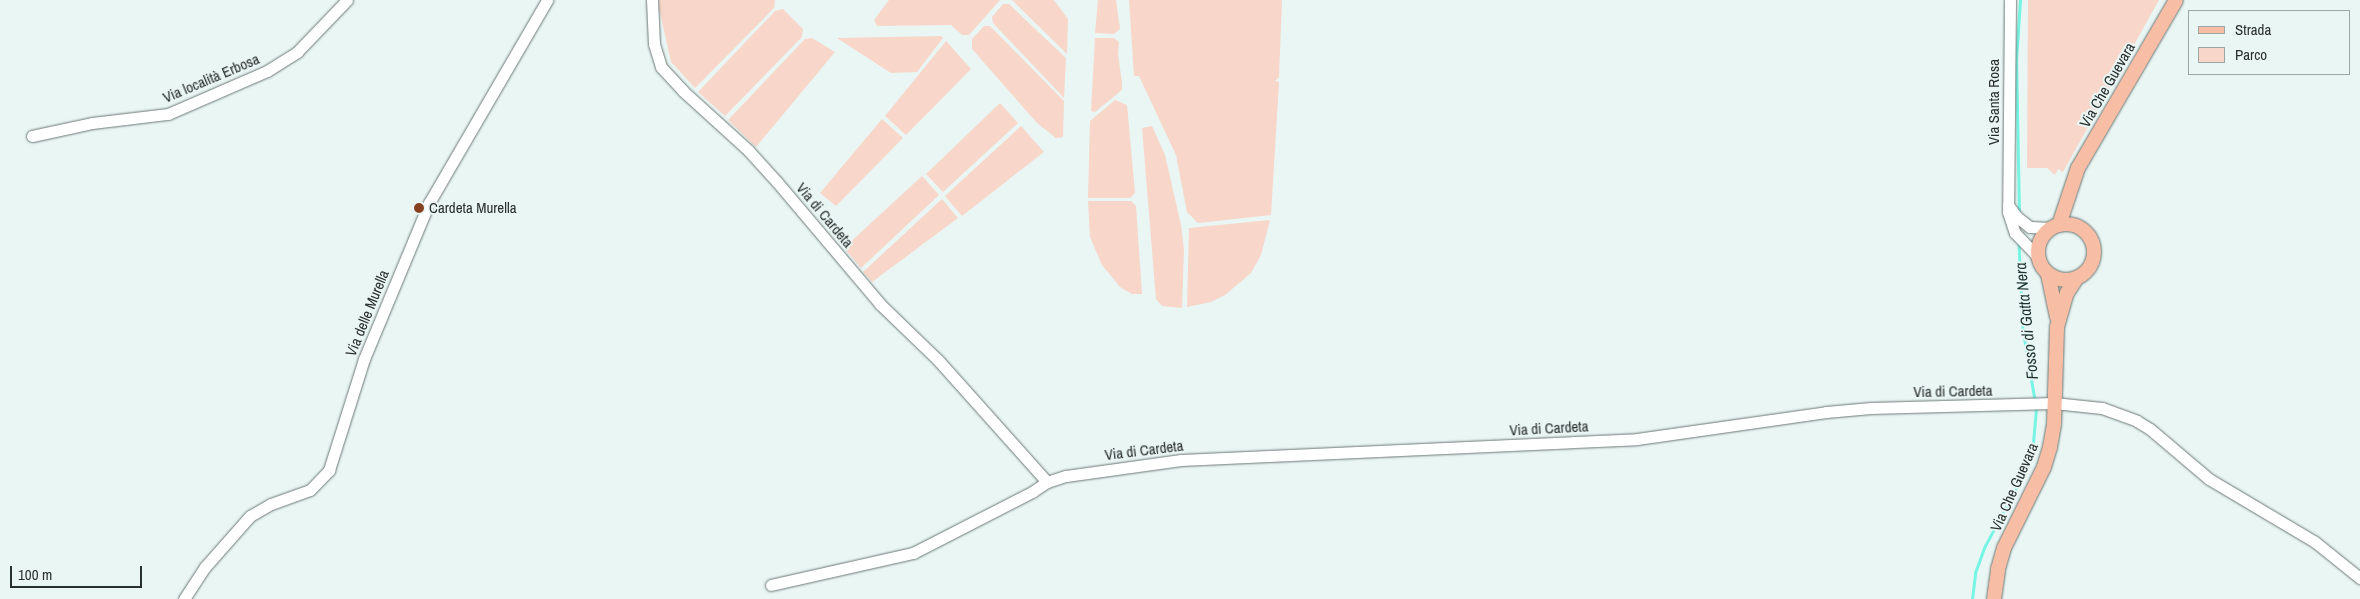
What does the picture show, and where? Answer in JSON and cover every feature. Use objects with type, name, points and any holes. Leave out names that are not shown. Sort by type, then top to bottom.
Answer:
[{"type":"main road","name":"Via Che Guevara","points":[[2055,226],[2072,188],[2080,164],[2176,0]]},
{"type":"main road","name":"Via Che Guevara","points":[[2072,188],[2074,209],[2085,230]]},
{"type":"main road","points":[[2070,224],[2085,230],[2093,241],[2095,255],[2090,268],[2076,279],[2059,279],[2048,274],[2038,257],[2040,240],[2055,226],[2070,224]]},
{"type":"main road","name":"Via Che Guevara","points":[[2048,274],[2056,306],[2057,327]]},
{"type":"main road","name":"Via Che Guevara","points":[[1994,599],[1998,569],[2004,548],[2048,454],[2053,432],[2042,403],[2057,327],[2067,293],[2076,279]]},
{"type":"street","name":"Via località Erbosa","points":[[32,136],[92,123],[168,114],[267,71],[297,52],[347,0]]},
{"type":"street","name":"Via delle Murella","points":[[184,599],[206,567],[250,516],[266,507],[310,490],[329,470],[364,359],[429,203],[547,0]]},
{"type":"street","name":"Via di Cardeta","points":[[652,0],[654,44],[661,67],[683,91],[748,150],[880,304],[938,360],[1047,482]]},
{"type":"street","name":"Via Santa Rosa","points":[[2010,0],[2009,220],[2015,233],[2038,257]]},
{"type":"street","points":[[2008,205],[2020,219],[2033,228],[2055,226]]},
{"type":"street","name":"Via di Cardeta","points":[[771,586],[913,553],[1032,492],[1047,482],[1066,476],[1181,460],[1638,439],[1826,412],[1871,408],[2042,403],[2102,408],[2137,422],[2169,445],[2196,470],[2315,542],[2360,578]]},
{"type":"green space","points":[[659,0],[775,1],[774,8],[695,88],[671,62],[659,8]]},
{"type":"green space","points":[[889,0],[1000,0],[969,35],[962,35],[951,25],[877,26],[874,20]]},
{"type":"green space","points":[[1012,0],[1054,0],[1068,19],[1067,54]]},
{"type":"green space","points":[[1098,0],[1116,0],[1120,29],[1114,34],[1095,33]]},
{"type":"green space","points":[[1129,0],[1282,0],[1279,77],[1275,81],[1279,82],[1271,215],[1198,223],[1187,212],[1176,155],[1139,76],[1134,76]]},
{"type":"green space","points":[[2028,0],[2159,0],[2063,172],[2058,169],[2055,175],[2047,168],[2027,168]]},
{"type":"green space","points":[[1003,4],[1009,4],[1066,58],[1064,98],[993,23],[992,17]]},
{"type":"green space","points":[[783,9],[803,29],[802,37],[725,116],[698,92],[775,11]]},
{"type":"green space","points":[[984,26],[990,26],[1064,101],[1063,137],[1056,138],[1037,123],[972,49],[972,39]]},
{"type":"green space","points":[[941,36],[943,38],[917,72],[891,73],[837,38]]},
{"type":"green space","points":[[812,38],[835,52],[756,147],[728,120],[805,39]]},
{"type":"green space","points":[[1095,38],[1114,38],[1119,42],[1118,54],[1122,90],[1095,112],[1091,111]]},
{"type":"green space","points":[[946,41],[971,69],[906,135],[885,116]]},
{"type":"green space","points":[[1115,100],[1127,105],[1135,193],[1130,198],[1088,198],[1090,121]]},
{"type":"green space","points":[[1000,103],[1018,123],[943,192],[926,174]]},
{"type":"green space","points":[[882,119],[903,138],[836,206],[820,193]]},
{"type":"green space","points":[[1021,126],[1044,152],[962,216],[945,196]]},
{"type":"green space","points":[[1152,126],[1165,155],[1181,225],[1184,250],[1182,308],[1162,306],[1156,299],[1142,128]]},
{"type":"green space","points":[[922,176],[939,195],[861,268],[844,248]]},
{"type":"green space","points":[[942,199],[958,218],[872,282],[863,272]]},
{"type":"green space","points":[[1088,201],[1131,201],[1136,206],[1142,294],[1132,294],[1120,287],[1102,265],[1090,237]]},
{"type":"green space","points":[[1270,220],[1261,255],[1251,273],[1225,295],[1211,302],[1187,307],[1189,228]]},
{"type":"waterway","name":"Fosso di Gatta Nera","points":[[2019,213],[2016,61],[2020,0]]},
{"type":"waterway","name":"Fosso di Gatta Nera","points":[[2019,244],[2023,329],[2035,400]]},
{"type":"waterway","name":"Fosso di Gatta Nera","points":[[1972,599],[1975,573],[1985,546],[2025,471],[2033,443],[2036,408]]},
{"type":"place","name":"Cardeta Murella","points":[[419,208]]}]
